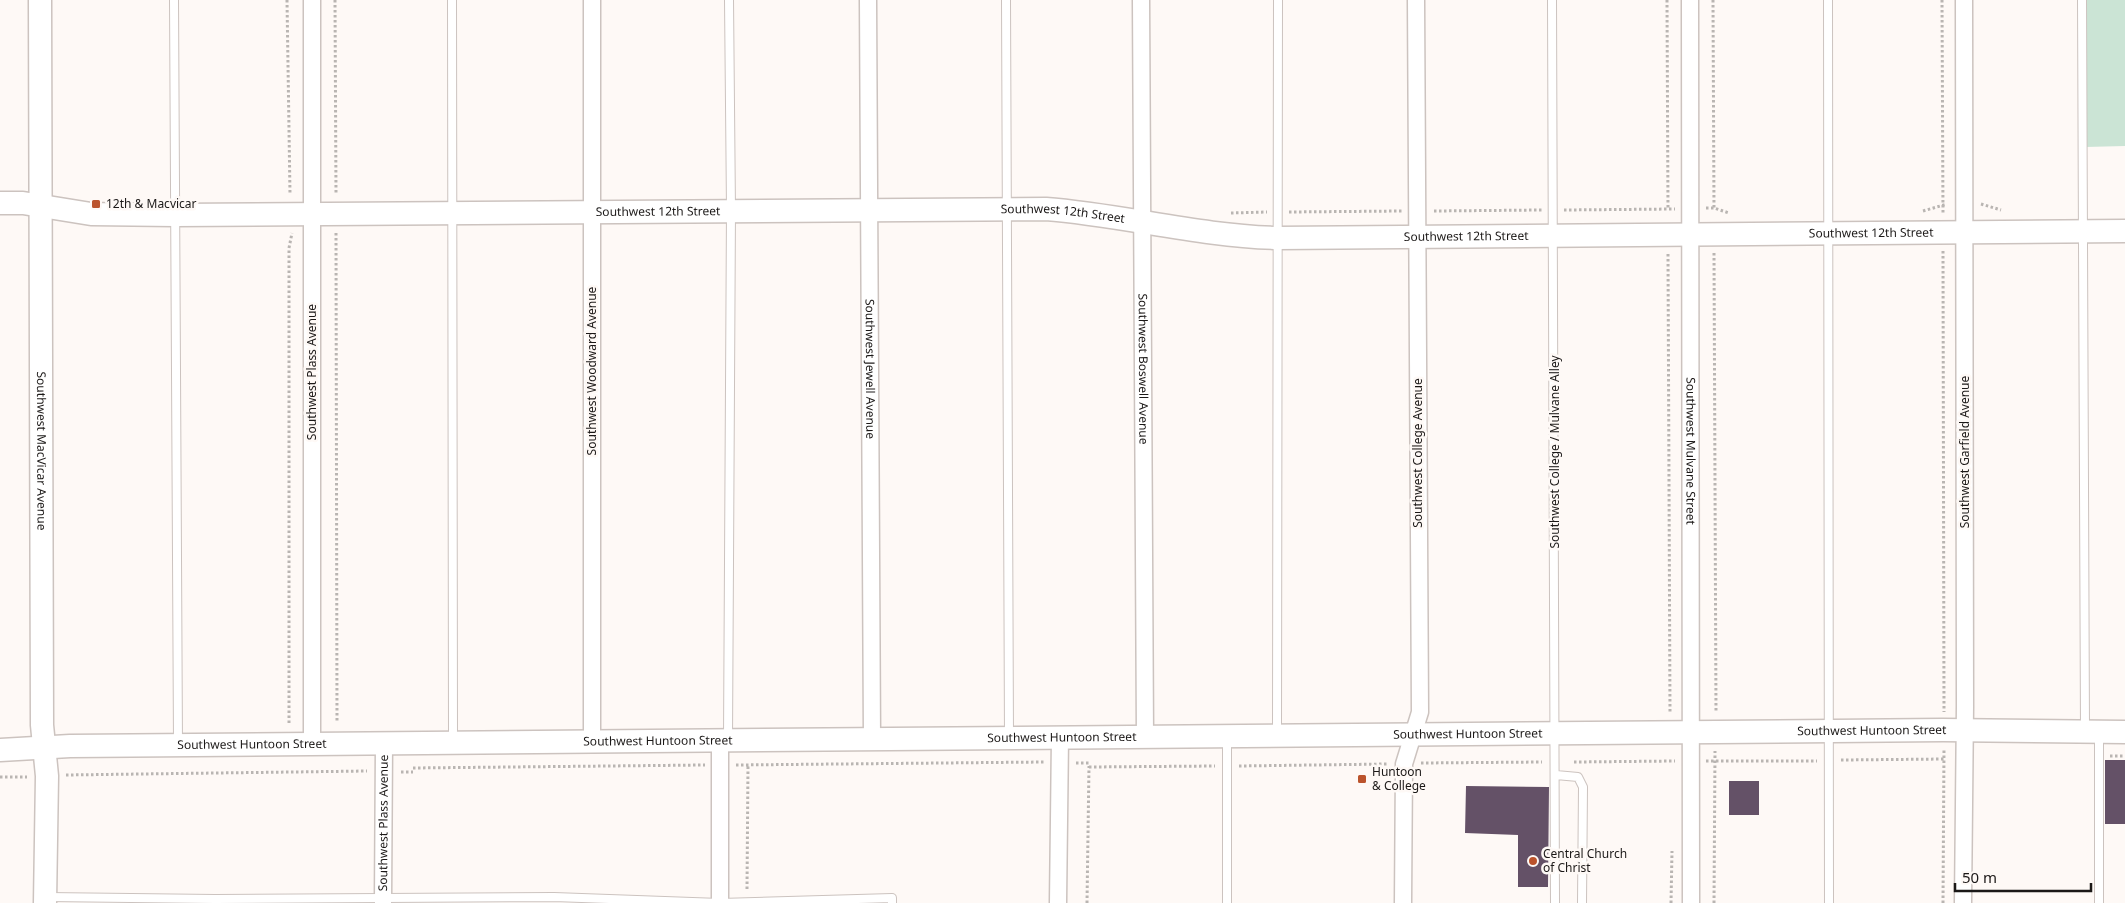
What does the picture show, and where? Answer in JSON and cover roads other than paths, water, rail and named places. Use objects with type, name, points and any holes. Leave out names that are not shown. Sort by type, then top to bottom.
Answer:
[{"type":"main road","name":"Southwest MacVicar Avenue","points":[[40,0],[42,725],[47,776],[45,900]]},
{"type":"main road","name":"Southwest 12th Street","points":[[0,203],[23,203],[91,214],[175,215],[869,209],[1068,210],[1234,235],[1278,238],[2125,231]]},
{"type":"main road","name":"Southwest Huntoon Street","points":[[0,750],[178,744],[1414,734],[2125,732]]},
{"type":"street","name":"Southwest Plass Avenue","points":[[312,0],[302,214],[312,743]]},
{"type":"street","name":"Southwest Woodward Avenue","points":[[592,0],[592,741]]},
{"type":"street","name":"Southwest Jewell Avenue","points":[[868,0],[872,739]]},
{"type":"street","name":"Southwest Boswell Avenue","points":[[1141,0],[1145,737]]},
{"type":"street","name":"Southwest College Avenue","points":[[1403,903],[1404,764],[1420,712],[1416,0]]},
{"type":"street","name":"Southwest Mulvane Street","points":[[1690,0],[1691,235],[1682,733],[1692,903]]},
{"type":"street","name":"Southwest Garfield Avenue","points":[[1963,903],[1954,731],[1954,232],[1964,0]]},
{"type":"street","points":[[1058,903],[1060,737]]},
{"type":"street","points":[[720,903],[720,765],[724,740]]},
{"type":"street","name":"Southwest Plass Avenue","points":[[383,900],[384,743]]},
{"type":"lane","points":[[174,0],[178,744]]},
{"type":"lane","points":[[452,0],[454,213],[453,742]]},
{"type":"lane","points":[[724,740],[731,210],[729,0]]},
{"type":"lane","points":[[1006,0],[1009,738]]},
{"type":"lane","points":[[1277,736],[1278,0]]},
{"type":"lane","name":"Southwest College / Mulvane Alley","points":[[1552,0],[1555,903]]},
{"type":"lane","points":[[1828,0],[1829,903]]},
{"type":"lane","points":[[2082,0],[2083,231],[2092,732],[2099,903]]},
{"type":"lane","points":[[1227,736],[1227,903]]},
{"type":"lane","points":[[1556,775],[1578,777],[1583,787],[1582,903]]},
{"type":"lane","points":[[45,900],[554,900],[720,903],[892,898],[892,903]]},
{"type":"place","name":"12th & Macvicar","points":[[96,204]]},
{"type":"place","name":"Huntoon & College","points":[[1362,779]]},
{"type":"place","name":"Central Church of Christ","points":[[1533,861]]}]
